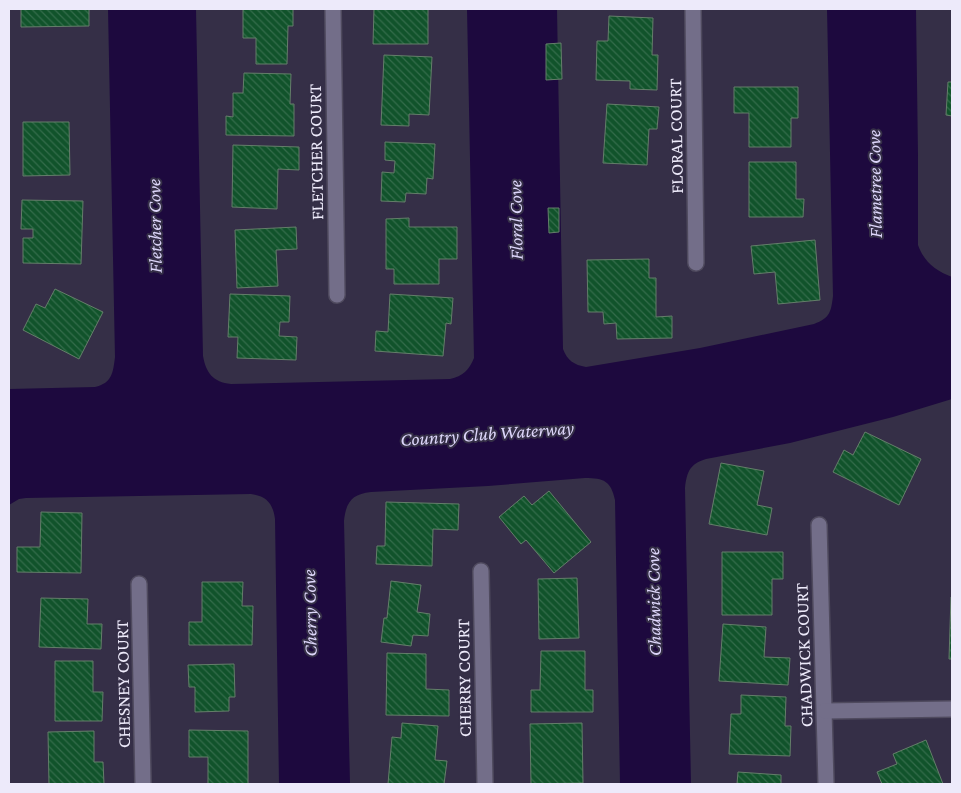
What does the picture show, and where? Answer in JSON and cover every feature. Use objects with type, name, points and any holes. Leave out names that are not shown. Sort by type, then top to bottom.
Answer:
[{"type":"street","name":"FLETCHER COURT","points":[[333,9],[338,296]]},
{"type":"street","name":"FLORAL COURT","points":[[693,9],[696,263]]},
{"type":"street","name":"CHADWICK COURT","points":[[819,525],[826,784]]},
{"type":"street","name":"CHERRY COURT","points":[[481,571],[485,784]]},
{"type":"street","name":"CHESNEY COURT","points":[[139,584],[143,784]]},
{"type":"street","points":[[825,711],[952,709]]},
{"type":"water","points":[[108,9],[196,9],[203,356],[211,376],[219,381],[231,384],[450,379],[459,376],[470,366],[474,358],[467,9],[557,9],[563,349],[572,361],[586,367],[700,348],[819,322],[829,314],[833,296],[827,9],[916,9],[918,245],[931,265],[952,277],[952,399],[893,417],[790,443],[706,459],[696,463],[690,469],[685,488],[691,784],[620,784],[615,500],[609,485],[602,480],[585,478],[488,486],[371,492],[359,495],[351,500],[346,509],[344,521],[350,784],[279,784],[275,519],[271,505],[265,499],[251,494],[26,498],[19,499],[9,505],[9,389],[95,387],[108,380],[113,368],[115,357]]},
{"type":"building","points":[[21,9],[89,9],[89,26],[21,27]]},
{"type":"building","points":[[243,9],[293,9],[293,26],[288,26],[287,64],[256,64],[256,38],[243,38]]},
{"type":"building","points":[[374,9],[428,9],[428,44],[373,44]]},
{"type":"building","points":[[609,16],[653,18],[652,55],[658,55],[657,90],[630,89],[630,81],[596,80],[597,41],[608,41]]},
{"type":"building","points":[[561,43],[562,79],[546,80],[546,44]]},
{"type":"building","points":[[384,55],[432,57],[429,115],[409,114],[409,126],[381,125]]},
{"type":"building","points":[[244,73],[291,74],[290,104],[294,104],[294,136],[226,135],[226,116],[233,117],[233,93],[243,93]]},
{"type":"building","points":[[948,82],[952,82],[952,116],[946,115]]},
{"type":"building","points":[[734,87],[798,87],[798,118],[791,118],[791,147],[749,147],[749,113],[734,113]]},
{"type":"building","points":[[607,104],[659,107],[657,129],[649,129],[647,165],[603,163]]},
{"type":"building","points":[[23,122],[69,122],[70,175],[23,176]]},
{"type":"building","points":[[385,142],[435,144],[433,179],[427,178],[426,194],[406,193],[405,202],[381,201],[382,172],[394,173],[395,161],[385,160]]},
{"type":"building","points":[[233,145],[299,147],[299,170],[278,169],[277,209],[232,207]]},
{"type":"building","points":[[749,162],[796,162],[796,199],[804,199],[803,217],[749,217]]},
{"type":"building","points":[[22,200],[83,201],[81,264],[23,263],[23,238],[33,238],[33,229],[21,229]]},
{"type":"building","points":[[548,208],[559,208],[559,232],[549,233]]},
{"type":"building","points":[[409,218],[409,227],[457,227],[457,259],[439,259],[439,284],[394,284],[394,269],[386,269],[386,219]]},
{"type":"building","points":[[296,227],[297,249],[276,250],[278,286],[237,288],[235,230]]},
{"type":"building","points":[[815,240],[820,300],[778,304],[775,272],[754,274],[751,246]]},
{"type":"building","points":[[649,259],[649,278],[656,278],[656,317],[672,316],[672,338],[617,339],[616,323],[604,324],[603,312],[588,312],[587,260]]},
{"type":"building","points":[[55,289],[103,312],[79,359],[23,330],[36,304],[45,308]]},
{"type":"building","points":[[230,294],[290,296],[289,322],[280,322],[279,336],[297,337],[296,360],[237,358],[238,337],[228,337]]},
{"type":"building","points":[[390,294],[453,298],[451,324],[446,323],[443,356],[375,351],[376,331],[388,332]]},
{"type":"building","points":[[865,432],[921,459],[899,505],[833,472],[844,450],[853,455]]},
{"type":"building","points":[[721,463],[764,471],[757,505],[772,508],[767,535],[709,524]]},
{"type":"building","points":[[549,491],[591,542],[554,573],[526,540],[521,544],[499,517],[524,496],[532,505]]},
{"type":"building","points":[[386,502],[459,504],[458,530],[433,529],[432,566],[376,564],[377,546],[385,546]]},
{"type":"building","points":[[41,512],[82,513],[81,573],[17,572],[17,547],[40,547]]},
{"type":"building","points":[[722,552],[783,552],[783,579],[772,579],[772,615],[722,615]]},
{"type":"building","points":[[577,578],[579,638],[539,639],[538,579]]},
{"type":"building","points":[[391,581],[421,585],[417,612],[430,614],[428,636],[413,635],[411,646],[381,642],[384,618],[387,618]]},
{"type":"building","points":[[202,582],[243,582],[242,606],[253,606],[252,645],[189,645],[189,622],[202,622]]},
{"type":"building","points":[[951,597],[952,659],[949,659]]},
{"type":"building","points":[[41,598],[88,599],[87,624],[102,624],[101,649],[39,647]]},
{"type":"building","points":[[723,624],[766,627],[764,657],[790,658],[788,685],[719,681]]},
{"type":"building","points":[[541,651],[585,651],[585,690],[593,690],[593,712],[531,712],[531,690],[540,690]]},
{"type":"building","points":[[387,653],[426,654],[426,689],[449,690],[449,716],[386,715]]},
{"type":"building","points":[[55,661],[93,661],[93,692],[103,692],[102,721],[55,721]]},
{"type":"building","points":[[234,664],[235,697],[229,697],[229,711],[195,712],[195,687],[189,687],[188,665]]},
{"type":"building","points":[[741,695],[786,697],[785,726],[791,726],[790,756],[729,754],[731,714],[741,714]]},
{"type":"building","points":[[402,723],[438,726],[435,760],[447,761],[444,784],[388,784],[392,737],[401,738]]},
{"type":"building","points":[[582,723],[583,783],[531,784],[530,724]]},
{"type":"building","points":[[189,730],[248,731],[248,784],[208,784],[208,757],[189,757]]},
{"type":"building","points":[[94,731],[94,762],[103,762],[104,784],[49,784],[48,732]]},
{"type":"building","points":[[926,740],[943,784],[882,784],[877,772],[897,764],[893,754]]},
{"type":"building","points":[[738,772],[781,775],[781,784],[737,784]]},
{"type":"water label","name":"Flametree Cove","points":[[874,184]]},
{"type":"water label","name":"Floral Cove","points":[[515,220]]},
{"type":"water label","name":"Fletcher Cove","points":[[154,226]]},
{"type":"water label","name":"Country Club Waterway","points":[[487,433]]},
{"type":"water label","name":"Chadwick Cove","points":[[653,602]]},
{"type":"water label","name":"Cherry Cove","points":[[309,613]]}]
